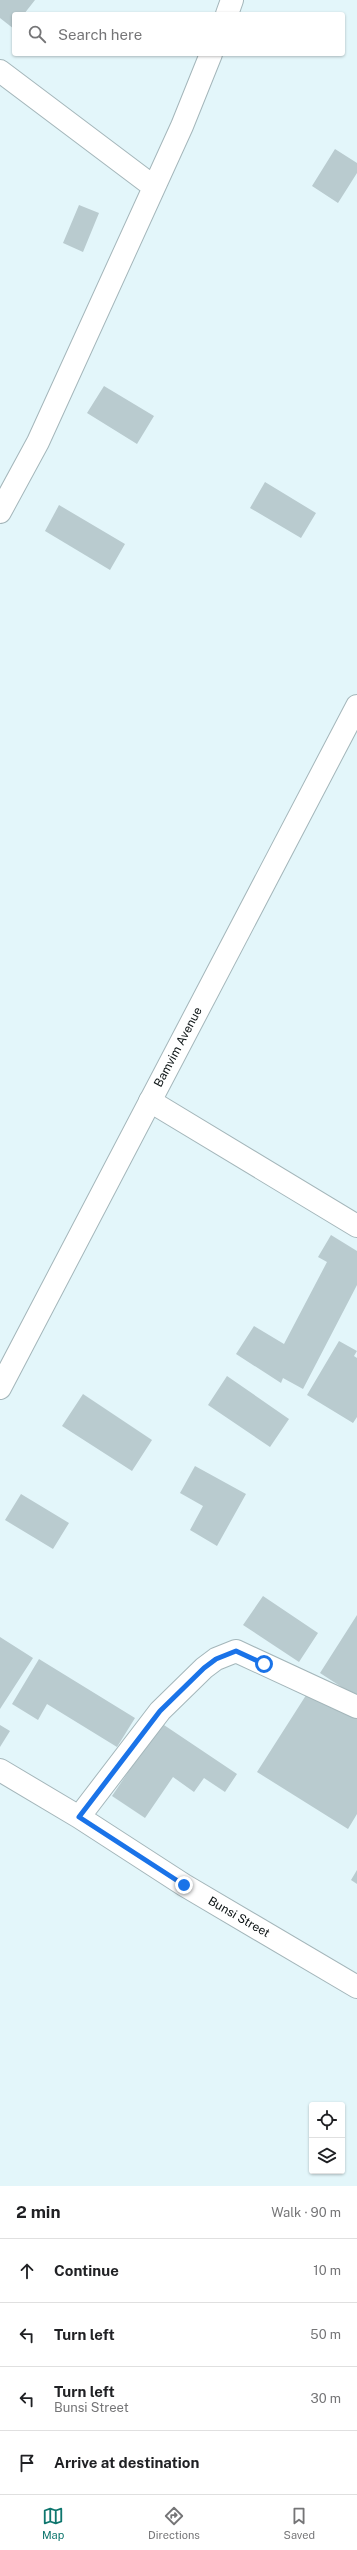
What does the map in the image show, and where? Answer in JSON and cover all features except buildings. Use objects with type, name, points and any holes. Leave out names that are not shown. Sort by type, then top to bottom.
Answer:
[{"type":"street","points":[[228,12],[232,0]]},
{"type":"street","points":[[0,512],[38,442],[154,187],[210,56]]},
{"type":"street","points":[[0,71],[154,187]]},
{"type":"street","name":"Bamvim Avenue","points":[[0,1388],[357,706]]},
{"type":"street","points":[[150,1101],[357,1226]]},
{"type":"street","points":[[79,1817],[160,1711],[204,1668],[216,1659],[236,1651],[357,1708]]},
{"type":"street","name":"Bunsi Street","points":[[0,1770],[79,1817],[184,1885],[357,1986]]},
{"type":"route","points":[[184,1885],[79,1817],[160,1711],[204,1668],[216,1659],[236,1651],[264,1664]]}]
